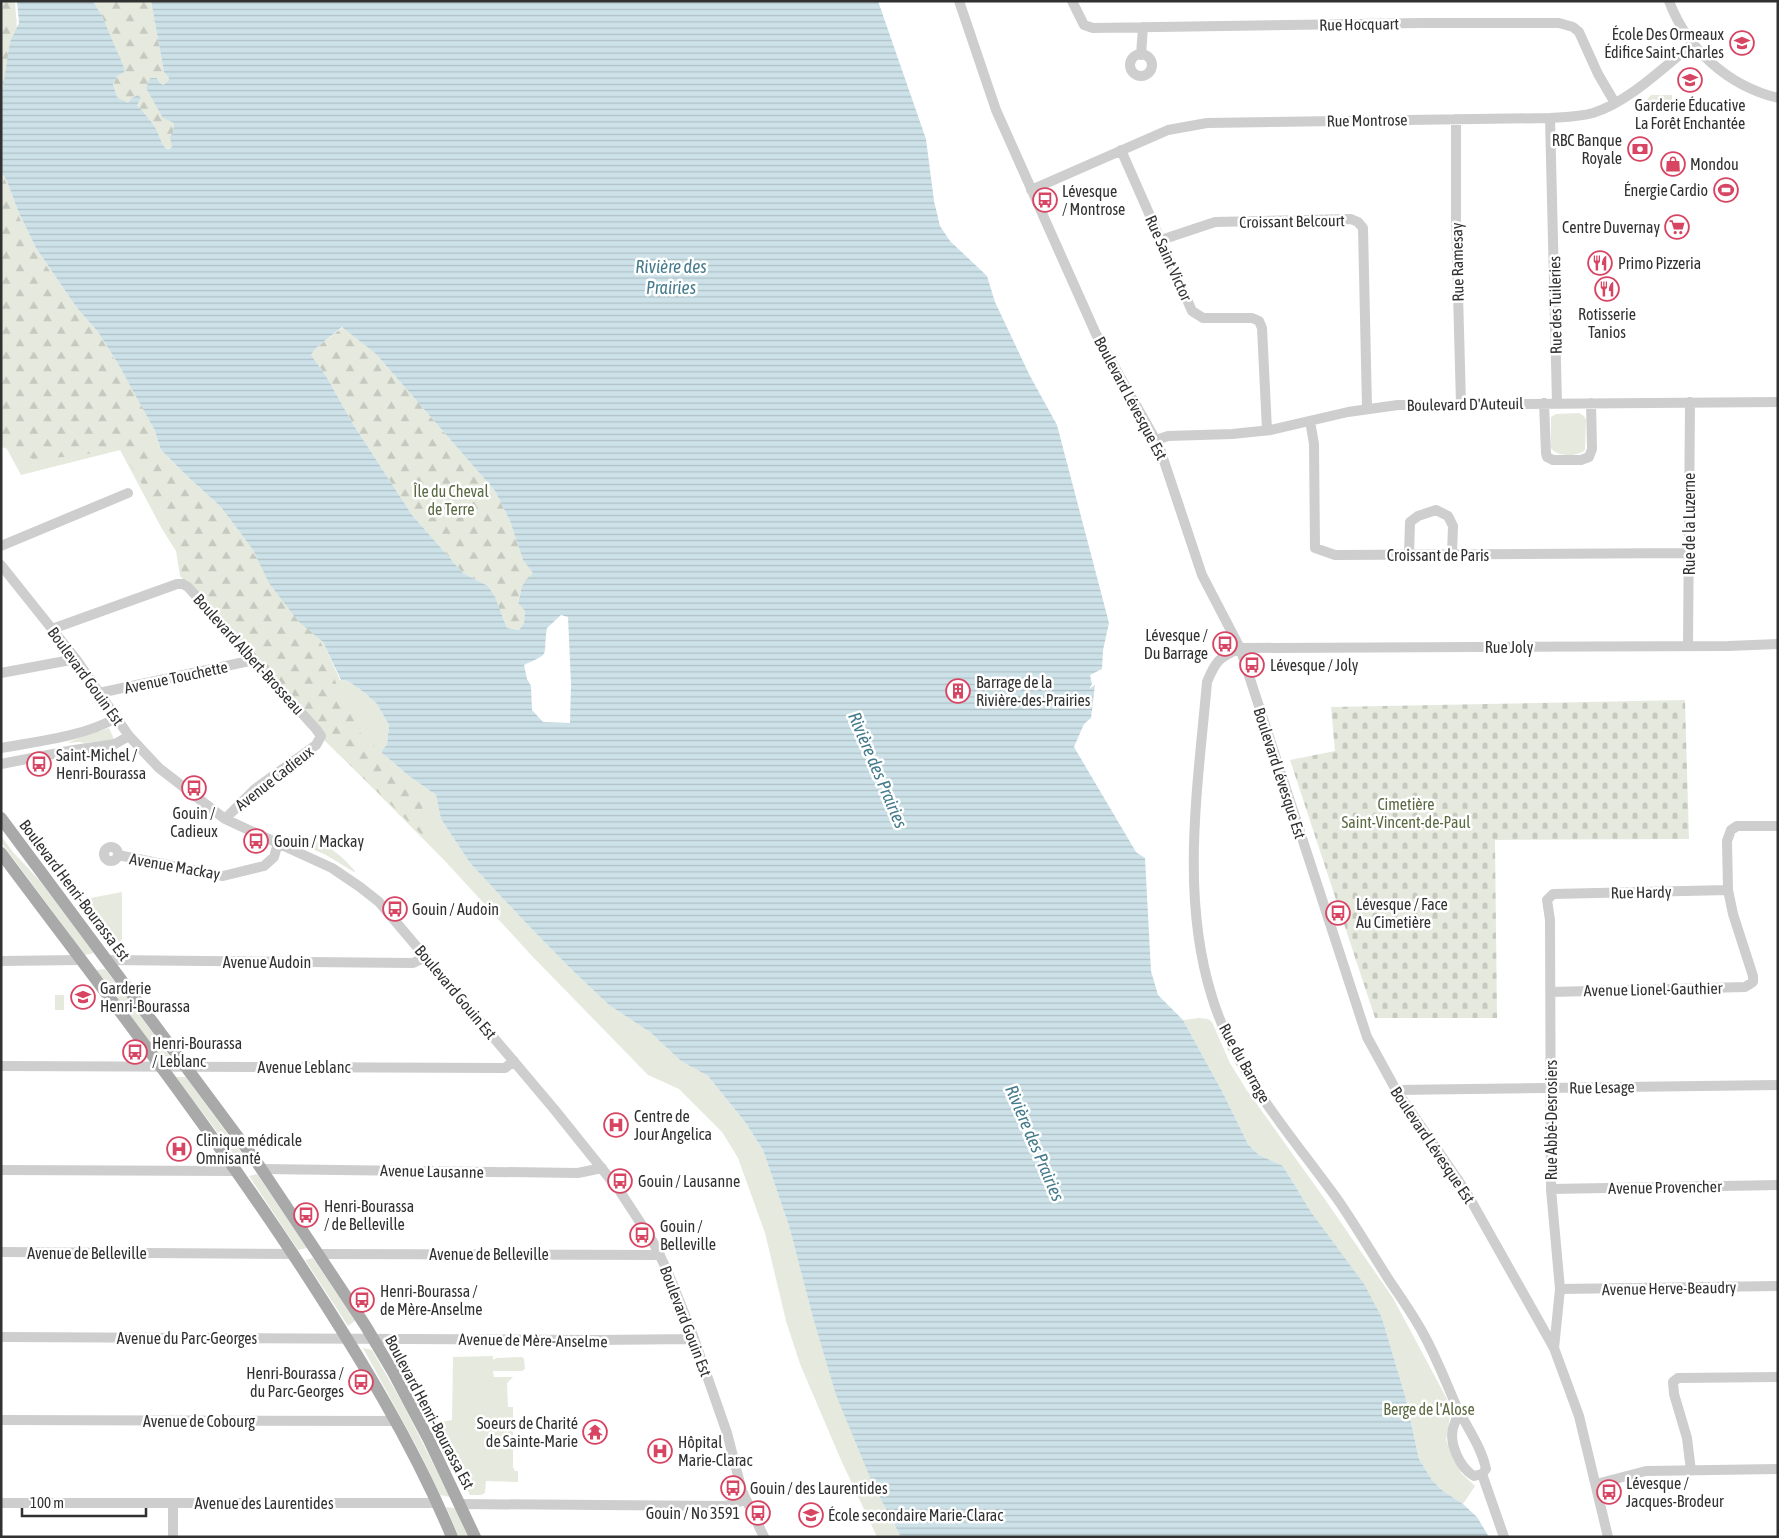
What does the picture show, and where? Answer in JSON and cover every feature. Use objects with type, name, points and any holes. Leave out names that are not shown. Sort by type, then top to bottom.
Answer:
[{"type":"main road","name":"Boulevard Henri-Bourassa Est","points":[[1,818],[262,1170],[318,1254],[373,1338],[420,1421],[475,1537]]},
{"type":"main road","points":[[1,853],[237,1171],[293,1254],[348,1338],[396,1422],[452,1537]]},
{"type":"street","name":"Boulevard Lévesque Est","points":[[960,1],[996,110],[1096,334],[1156,440],[1166,463],[1202,575],[1240,648],[1367,1036],[1396,1090],[1465,1190],[1554,1348],[1579,1416],[1608,1537]]},
{"type":"street","name":"Rue Hocquart","points":[[1072,1],[1084,25],[1093,28],[1422,22],[1559,23],[1573,27],[1579,32],[1598,74],[1615,103]]},
{"type":"street","points":[[1669,1],[1680,25],[1705,58],[1729,77],[1758,92],[1778,98]]},
{"type":"street","points":[[1141,54],[1143,27]]},
{"type":"street","name":"Rue Montrose","points":[[1031,190],[1168,130],[1207,123],[1550,118],[1586,114],[1615,103],[1693,44]]},
{"type":"street","name":"Rue des Tuileries","points":[[1550,118],[1557,403]]},
{"type":"street","name":"Rue Ramesay","points":[[1456,119],[1456,219],[1461,404]]},
{"type":"street","name":"Rue Saint Victor","points":[[1121,150],[1192,311],[1203,318],[1252,318],[1259,321],[1262,328],[1267,430]]},
{"type":"street","name":"Croissant Belcourt","points":[[1161,240],[1215,222],[1351,219],[1358,222],[1363,228],[1367,408]]},
{"type":"street","name":"Rue de la Luzerne","points":[[1688,646],[1690,402]]},
{"type":"street","name":"Boulevard D'Auteuil","points":[[1156,440],[1168,436],[1224,435],[1267,430],[1367,408],[1398,405],[1778,402]]},
{"type":"street","points":[[1544,403],[1546,453],[1549,458],[1555,460],[1583,460],[1590,455],[1592,449],[1591,403]]},
{"type":"street","name":"Croissant de Paris","points":[[1310,421],[1314,444],[1315,548],[1335,555],[1690,553]]},
{"type":"street","points":[[1,546],[128,493]]},
{"type":"street","points":[[1409,555],[1410,522],[1418,516],[1436,510],[1448,516],[1454,526],[1452,555]]},
{"type":"street","name":"Boulevard Gouin Est","points":[[1,565],[76,659],[129,736],[169,777],[224,819],[332,868],[369,894],[387,911],[602,1168],[635,1214],[660,1255],[694,1339],[727,1433],[746,1500],[764,1537]]},
{"type":"street","name":"Boulevard Albert-Brosseau","points":[[52,629],[170,585],[183,584],[188,587],[321,736]]},
{"type":"street","name":"Rue Joly","points":[[1240,648],[1778,644]]},
{"type":"street","name":"Rue du Barrage","points":[[1240,648],[1222,657],[1214,666],[1207,682],[1195,820],[1194,882],[1196,927],[1203,967],[1212,999],[1228,1040],[1259,1094],[1341,1205],[1424,1334],[1459,1412],[1483,1456],[1486,1469],[1482,1474],[1504,1537]]},
{"type":"street","points":[[1,673],[76,659]]},
{"type":"street","name":"Avenue Touchette","points":[[99,693],[254,660]]},
{"type":"street","points":[[1,748],[74,733],[116,718]]},
{"type":"street","points":[[1,764],[70,750],[112,745],[129,736]]},
{"type":"street","name":"Avenue Cadieux","points":[[224,819],[255,789],[316,745],[321,736]]},
{"type":"street","points":[[1728,890],[1727,841],[1731,830],[1737,826],[1778,826]]},
{"type":"street","name":"Avenue Mackay","points":[[118,855],[223,876],[264,866],[274,857],[278,843]]},
{"type":"street","name":"Rue Hardy","points":[[1553,894],[1728,890]]},
{"type":"street","name":"Avenue Lionel-Gauthier","points":[[1551,992],[1745,987],[1753,982],[1753,976],[1733,914],[1728,890]]},
{"type":"street","name":"Rue Abbé-Desrosiers","points":[[1553,894],[1547,900],[1550,920],[1551,992],[1551,1189],[1560,1289],[1554,1348]]},
{"type":"street","name":"Avenue Audoin","points":[[107,960],[413,963],[426,957]]},
{"type":"street","points":[[1,961],[81,960]]},
{"type":"street","name":"Avenue Leblanc","points":[[1,1066],[505,1068],[514,1061]]},
{"type":"street","name":"Rue Lesage","points":[[1396,1090],[1778,1085]]},
{"type":"street","name":"Avenue Lausanne","points":[[262,1170],[578,1172],[602,1168]]},
{"type":"street","points":[[1,1170],[237,1171]]},
{"type":"street","name":"Avenue Provencher","points":[[1551,1189],[1778,1185]]},
{"type":"street","name":"Avenue de Belleville","points":[[1,1252],[293,1254]]},
{"type":"street","name":"Avenue de Belleville","points":[[318,1254],[660,1255]]},
{"type":"street","name":"Avenue Herve-Beaudry","points":[[1560,1289],[1778,1286]]},
{"type":"street","name":"Avenue du Parc-Georges","points":[[1,1337],[373,1338]]},
{"type":"street","name":"Avenue de Mère-Anselme","points":[[373,1338],[694,1339]]},
{"type":"street","points":[[1692,1471],[1687,1438],[1672,1382],[1678,1378],[1778,1377]]},
{"type":"street","points":[[1459,1412],[1452,1429],[1456,1455],[1468,1473],[1474,1476],[1482,1474]]},
{"type":"street","name":"Avenue de Cobourg","points":[[1,1420],[396,1422]]},
{"type":"street","points":[[1596,1484],[1646,1471],[1778,1469]]},
{"type":"street","points":[[460,1504],[726,1506],[746,1500]]},
{"type":"street","name":"Avenue des Laurentides","points":[[1,1503],[437,1503]]},
{"type":"street","points":[[173,1503],[173,1537]]},
{"type":"green space","points":[[1,1],[15,1],[18,43],[3,106],[3,175],[25,232],[66,297],[97,332],[142,403],[153,450],[221,511],[321,643],[339,691],[361,734],[381,752],[421,802],[427,825],[423,836],[325,741],[244,644],[182,574],[179,547],[120,447],[78,456],[33,459],[2,447]]},
{"type":"green space","points":[[93,1],[151,1],[164,72],[169,78],[163,85],[157,78],[150,78],[174,123],[172,148],[166,149],[155,127],[137,105],[138,101],[128,104],[117,97],[113,85],[117,76],[123,73],[102,16]]},
{"type":"green space","points":[[1651,95],[1672,95],[1672,103],[1644,103]]},
{"type":"green space","points":[[1,171],[36,248],[77,308],[98,332],[120,367],[155,431],[161,450],[221,507],[253,550],[269,583],[298,621],[323,642],[340,680],[348,681],[377,704],[389,725],[387,744],[381,752],[409,776],[436,795],[441,819],[470,863],[570,968],[609,1005],[651,1033],[681,1061],[708,1076],[745,1122],[763,1150],[789,1226],[812,1314],[874,1487],[901,1537],[877,1537],[841,1460],[800,1364],[786,1321],[765,1233],[738,1158],[722,1132],[679,1089],[648,1075],[531,955],[445,861],[321,736],[247,653],[180,576],[176,551],[162,529],[120,450],[21,475],[1,438]]},
{"type":"green space","name":"Île du Cheval de Terre","points":[[343,327],[376,354],[495,491],[510,521],[523,560],[534,573],[522,589],[519,597],[518,603],[525,610],[524,623],[519,630],[507,628],[488,586],[463,573],[412,515],[311,355],[316,348]]},
{"type":"green space","points":[[1579,413],[1586,420],[1585,450],[1572,455],[1557,453],[1551,448],[1551,417],[1556,414]]},
{"type":"green space","name":"Cimetière Saint-Vincent-de-Paul","points":[[1685,700],[1689,839],[1495,840],[1497,1018],[1375,1018],[1290,760],[1335,751],[1331,707]]},
{"type":"green space","points":[[109,728],[113,740],[67,743],[88,735]]},
{"type":"green space","points":[[1,836],[40,881],[94,953],[85,955],[1,842]]},
{"type":"green space","points":[[289,837],[309,839],[326,846],[355,871],[326,855],[289,839]]},
{"type":"green space","points":[[122,892],[121,953],[118,952],[80,900]]},
{"type":"green space","points":[[105,969],[171,1057],[160,1056],[96,970]]},
{"type":"green space","points":[[55,995],[64,995],[64,1010],[55,1010]]},
{"type":"green space","name":"Berge de l'Alose","points":[[1208,1019],[1212,1022],[1230,1063],[1246,1089],[1393,1298],[1447,1399],[1451,1411],[1446,1440],[1462,1474],[1475,1486],[1463,1504],[1443,1491],[1432,1480],[1419,1459],[1406,1399],[1382,1318],[1311,1212],[1283,1166],[1259,1155],[1248,1144],[1223,1093],[1183,1020]]},
{"type":"green space","points":[[176,1077],[186,1077],[250,1165],[243,1167]]},
{"type":"green space","points":[[257,1174],[307,1248],[298,1250],[249,1176]]},
{"type":"green space","points":[[313,1258],[355,1321],[348,1326],[305,1260]]},
{"type":"green space","points":[[363,1348],[372,1350],[403,1404],[450,1497],[440,1495],[419,1451]]},
{"type":"green space","points":[[493,1356],[493,1360],[496,1358],[522,1357],[524,1359],[525,1369],[522,1371],[493,1371],[494,1377],[513,1377],[507,1383],[508,1407],[513,1407],[513,1467],[515,1471],[518,1471],[518,1482],[486,1481],[485,1493],[470,1495],[435,1423],[452,1420],[453,1357]]},
{"type":"green space","points":[[446,1507],[455,1508],[468,1537],[459,1537]]},
{"type":"water","name":"Rivière des Prairies","points":[[17,1],[93,1],[102,16],[125,70],[117,76],[113,84],[117,97],[128,103],[138,95],[141,98],[137,105],[155,127],[166,149],[169,149],[172,147],[170,137],[173,132],[174,123],[163,118],[146,88],[150,78],[157,78],[163,85],[169,78],[164,72],[151,1],[878,1],[926,139],[934,201],[940,226],[950,241],[987,276],[995,302],[1030,376],[1057,425],[1109,623],[1103,650],[1102,669],[1090,675],[1092,684],[1089,689],[1095,685],[1091,718],[1084,724],[1074,747],[1136,852],[1145,858],[1151,971],[1158,995],[1183,1020],[1223,1093],[1248,1144],[1259,1155],[1283,1166],[1311,1212],[1364,1284],[1382,1318],[1406,1399],[1419,1459],[1432,1480],[1443,1491],[1463,1504],[1477,1517],[1489,1537],[901,1537],[874,1487],[836,1395],[789,1226],[763,1150],[745,1122],[708,1076],[681,1061],[651,1033],[609,1005],[570,968],[470,863],[441,819],[436,795],[409,776],[381,752],[387,744],[389,725],[377,704],[348,681],[341,680],[323,642],[298,621],[269,583],[253,550],[221,507],[161,450],[155,431],[120,367],[98,332],[77,308],[36,248],[1,171],[1,100],[10,42],[19,23]],"holes":[[[342,327],[376,354],[495,491],[510,521],[523,560],[533,573],[522,586],[518,603],[525,611],[524,623],[519,630],[507,628],[495,597],[488,586],[463,573],[412,515],[311,355],[316,348]],[[561,615],[568,617],[571,684],[570,723],[543,722],[532,710],[531,686],[527,679],[524,665],[543,655],[547,628]]]},
{"type":"place","name":"École Des Ormeaux Édifice Saint-Charles","points":[[1742,43]]},
{"type":"place","name":"Garderie Éducative La Forêt Enchantée","points":[[1690,80]]},
{"type":"place","name":"RBC Banque Royale","points":[[1640,149]]},
{"type":"place","name":"Mondou","points":[[1673,164]]},
{"type":"place","name":"Énergie Cardio","points":[[1726,190]]},
{"type":"place","name":"Lévesque / Montrose","points":[[1045,200]]},
{"type":"place","name":"Centre Duvernay","points":[[1677,227]]},
{"type":"place","name":"Primo Pizzeria","points":[[1600,263]]},
{"type":"place","name":"Rotisserie Tanios","points":[[1607,289]]},
{"type":"place","name":"Lévesque / Du Barrage","points":[[1225,644]]},
{"type":"place","name":"Lévesque / Joly","points":[[1252,665]]},
{"type":"place","name":"Barrage de la Rivière-des-Prairies","points":[[958,691]]},
{"type":"place","name":"Saint-Michel / Henri-Bourassa","points":[[39,764]]},
{"type":"place","name":"Gouin / Cadieux","points":[[194,788]]},
{"type":"place","name":"Gouin / Mackay","points":[[256,841]]},
{"type":"place","name":"Gouin / Audoin","points":[[395,909]]},
{"type":"place","name":"Lévesque / Face Au Cimetière","points":[[1338,913]]},
{"type":"place","name":"Garderie Henri-Bourassa","points":[[83,997]]},
{"type":"place","name":"Henri-Bourassa / Leblanc","points":[[135,1052]]},
{"type":"place","name":"Centre de Jour Angelica","points":[[616,1125]]},
{"type":"place","name":"Clinique médicale Omnisanté","points":[[179,1149]]},
{"type":"place","name":"Gouin / Lausanne","points":[[620,1181]]},
{"type":"place","name":"Henri-Bourassa / de Belleville","points":[[306,1215]]},
{"type":"place","name":"Gouin / Belleville","points":[[642,1235]]},
{"type":"place","name":"Henri-Bourassa / de Mère-Anselme","points":[[362,1300]]},
{"type":"place","name":"Henri-Bourassa / du Parc-Georges","points":[[361,1382]]},
{"type":"place","name":"Soeurs de Charité de Sainte-Marie","points":[[595,1432]]},
{"type":"place","name":"Hôpital Marie-Clarac","points":[[660,1451]]},
{"type":"place","name":"Gouin / des Laurentides","points":[[733,1488]]},
{"type":"place","name":"Lévesque / Jacques-Brodeur","points":[[1609,1492]]},
{"type":"place","name":"Gouin / No 3591","points":[[758,1513]]},
{"type":"place","name":"École secondaire Marie-Clarac","points":[[811,1515]]}]
